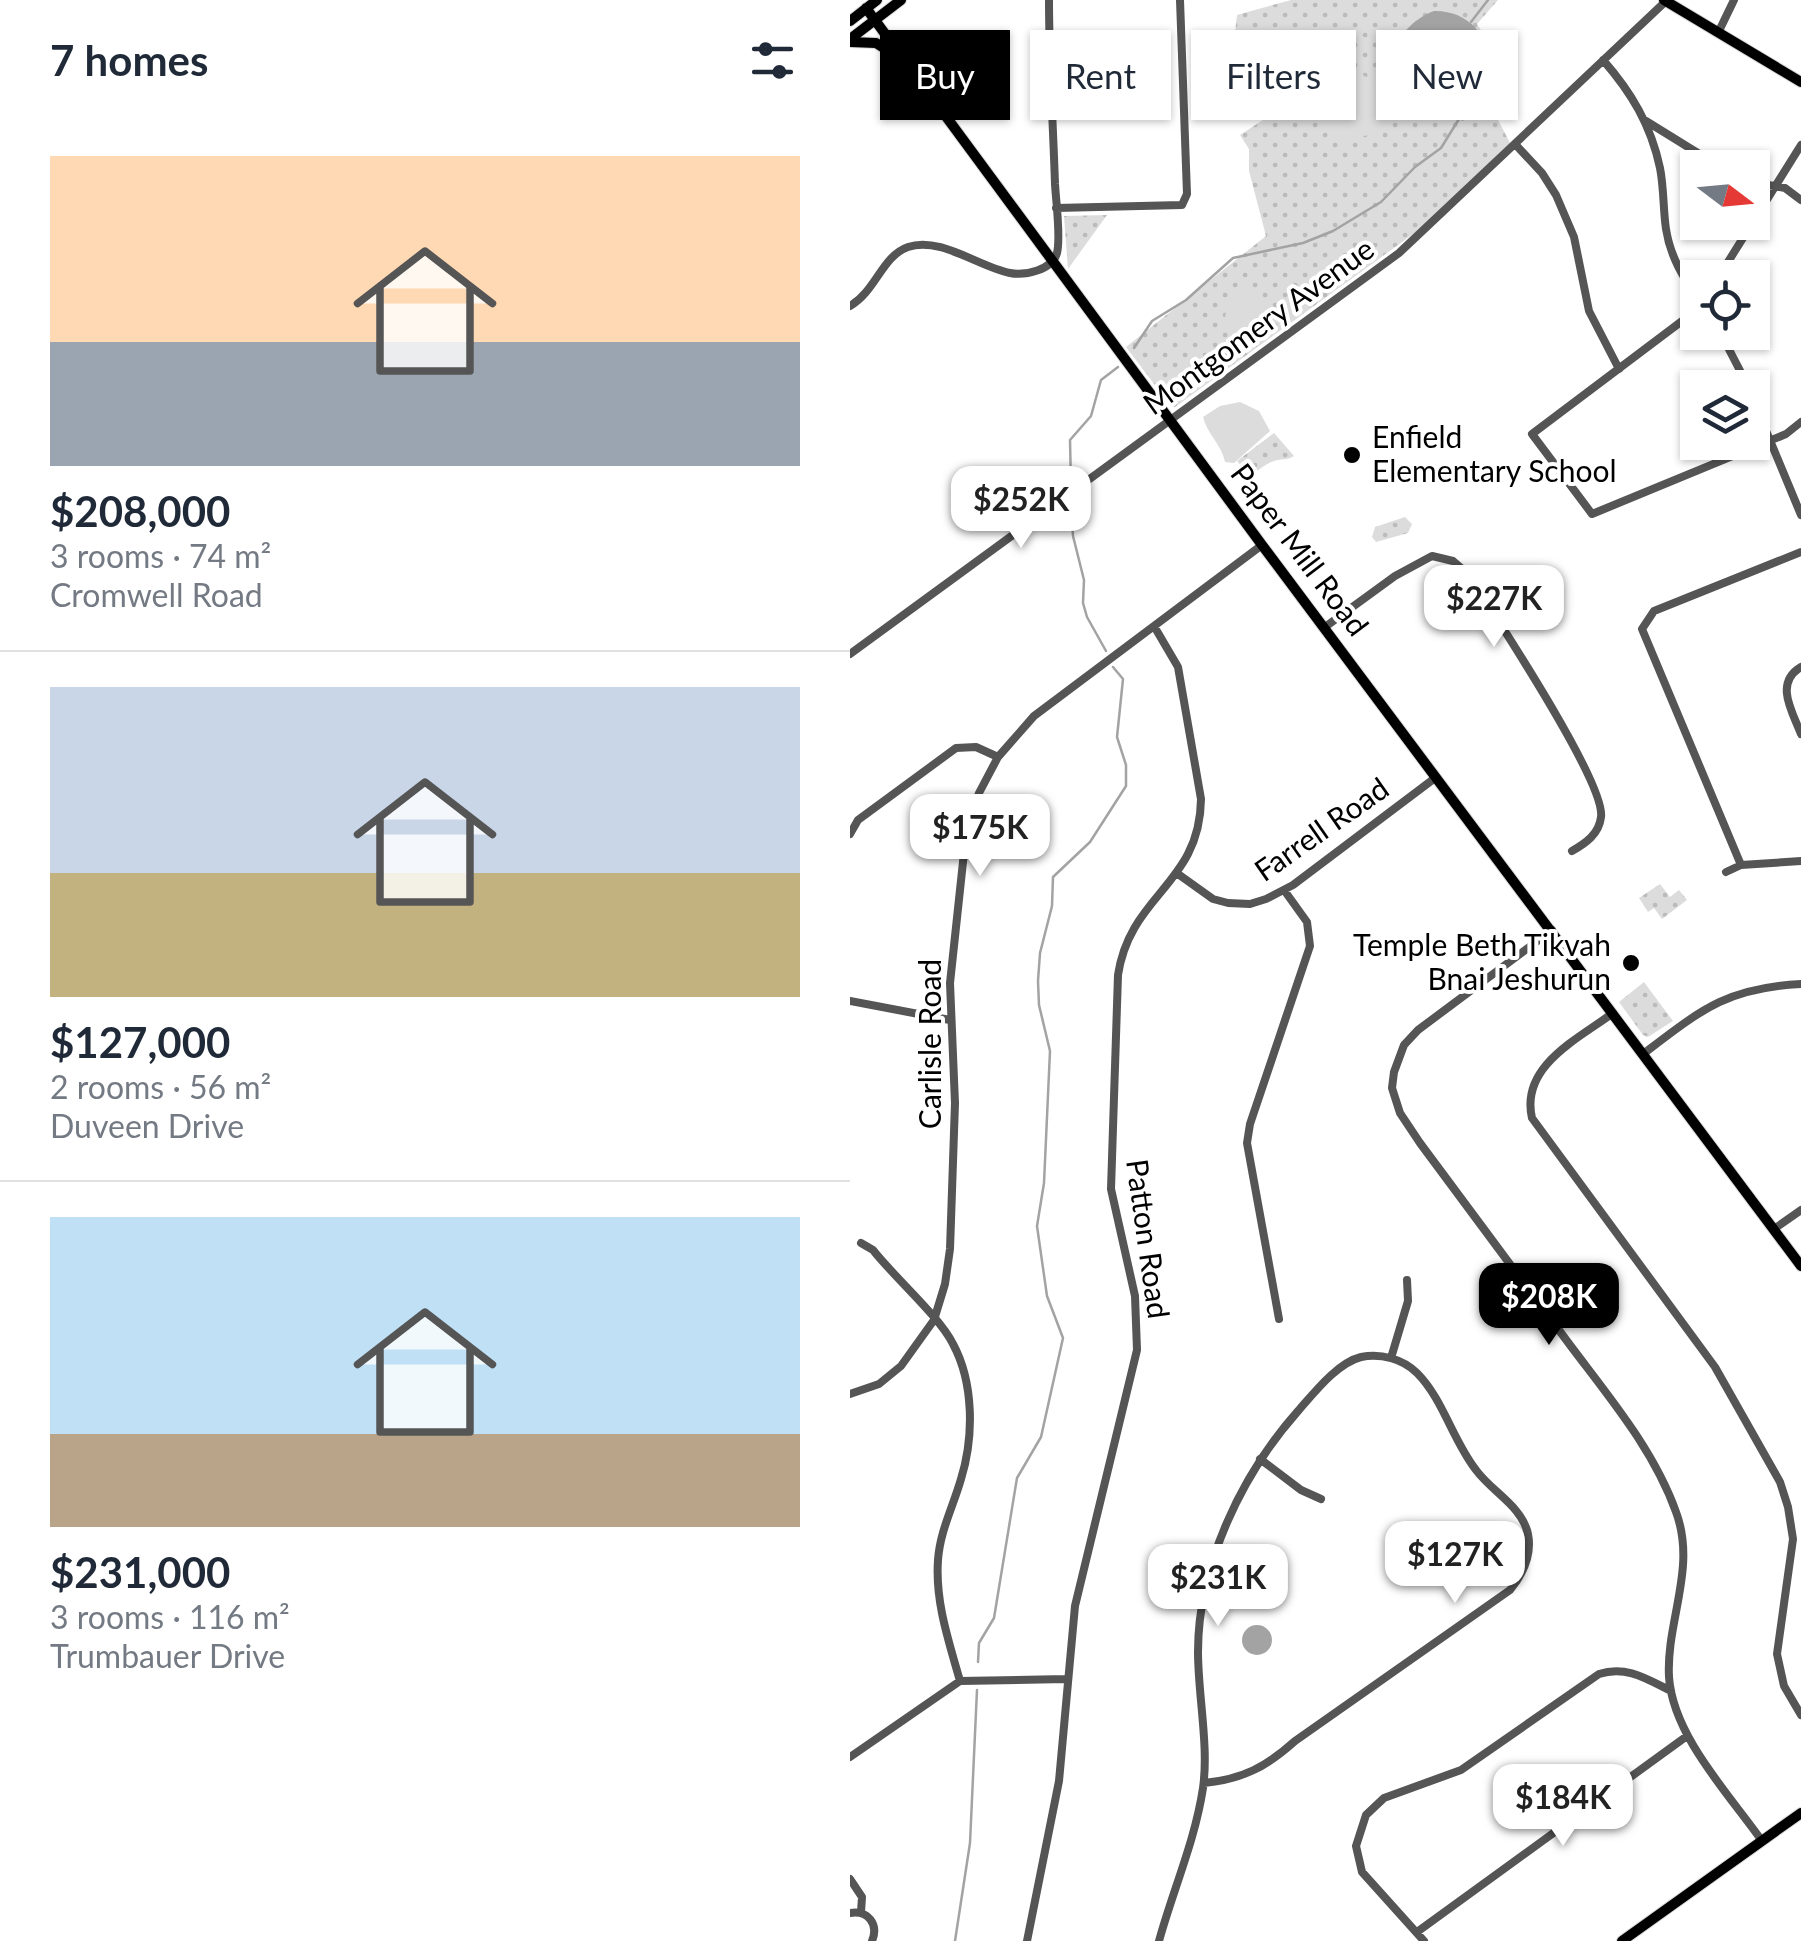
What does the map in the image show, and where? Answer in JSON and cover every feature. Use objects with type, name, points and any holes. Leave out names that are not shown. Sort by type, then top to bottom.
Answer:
[{"type":"main road","points":[[850,21],[864,3],[877,0]]},
{"type":"main road","points":[[850,41],[901,0]]},
{"type":"main road","points":[[1665,1],[1801,82]]},
{"type":"main road","name":"Paper Mill Road","points":[[864,3],[882,30]]},
{"type":"main road","points":[[850,41],[880,46]]},
{"type":"main road","name":"Paper Mill Road","points":[[949,120],[1801,1266]]},
{"type":"main road","points":[[1622,1941],[1801,1813]]},
{"type":"street","points":[[850,306],[870,290],[894,254],[914,245],[932,246],[1013,273],[1036,271],[1053,260],[1057,253],[1049,0]]},
{"type":"street","points":[[1056,208],[1182,205],[1187,194],[1180,0]]},
{"type":"street","points":[[1719,31],[1734,0]]},
{"type":"street","name":"Montgomery Avenue","points":[[850,654],[1399,253],[1665,1]]},
{"type":"street","points":[[1603,60],[1646,121],[1660,170],[1668,240],[1680,272]]},
{"type":"street","points":[[1646,121],[1693,150]]},
{"type":"street","points":[[1516,144],[1556,195],[1574,237],[1589,311],[1619,368]]},
{"type":"street","points":[[1729,260],[1801,145]]},
{"type":"street","points":[[1770,184],[1801,200]]},
{"type":"street","points":[[1680,322],[1532,434],[1592,514],[1721,460]]},
{"type":"street","points":[[1770,440],[1791,432],[1801,422]]},
{"type":"street","points":[[1770,442],[1801,515]]},
{"type":"street","name":"Carlisle Road","points":[[850,1394],[872,1388],[891,1376],[934,1320],[945,1284],[950,1250],[955,1103],[950,983],[966,834],[978,793],[998,757],[1034,716],[1262,546]]},
{"type":"street","points":[[1741,865],[1642,630],[1654,611],[1801,552]]},
{"type":"street","points":[[1325,626],[1395,576],[1432,556],[1452,561],[1468,574],[1543,692],[1598,797],[1601,817],[1590,840],[1572,851]]},
{"type":"street","name":"Patton Road","points":[[1027,1941],[1059,1781],[1066,1678],[1080,1577],[1137,1350],[1135,1296],[1111,1189],[1118,975],[1134,926],[1178,874],[1196,838],[1200,799],[1178,667],[1154,626]]},
{"type":"street","points":[[1801,667],[1792,672],[1786,688],[1801,734]]},
{"type":"street","points":[[850,834],[858,820],[956,748],[976,747],[998,757]]},
{"type":"street","name":"Farrell Road","points":[[1178,874],[1214,898],[1228,903],[1256,902],[1284,890],[1435,778]]},
{"type":"street","points":[[1726,872],[1741,865],[1801,861]]},
{"type":"street","points":[[1279,1319],[1247,1143],[1310,946],[1307,922],[1284,890]]},
{"type":"street","points":[[1552,930],[1409,1039],[1396,1062],[1392,1088],[1406,1122],[1629,1424],[1669,1493],[1681,1526],[1684,1556],[1670,1660],[1671,1690],[1687,1736],[1762,1841]]},
{"type":"street","points":[[1643,1054],[1704,1008],[1730,996],[1762,986],[1801,984]]},
{"type":"street","points":[[850,1001],[950,1020]]},
{"type":"street","points":[[1613,1013],[1542,1067],[1530,1093],[1532,1118],[1715,1367],[1780,1482],[1793,1539],[1777,1654],[1784,1686],[1801,1715]]},
{"type":"street","points":[[1774,1229],[1801,1210]]},
{"type":"street","points":[[861,1243],[872,1250],[954,1345],[969,1399],[966,1460],[943,1531],[937,1577],[944,1624],[960,1681]]},
{"type":"street","points":[[1391,1358],[1408,1301],[1407,1280]]},
{"type":"street","points":[[1159,1941],[1204,1784],[1198,1650],[1203,1601],[1230,1519],[1260,1458],[1338,1371],[1362,1357],[1391,1358],[1410,1367],[1424,1381],[1473,1467],[1522,1517],[1529,1543],[1522,1571],[1510,1590],[1295,1741],[1271,1762],[1246,1776],[1204,1784]]},
{"type":"street","points":[[1260,1458],[1301,1490],[1321,1499]]},
{"type":"street","points":[[1424,1941],[1368,1880],[1358,1862],[1359,1831],[1378,1802],[1461,1770],[1599,1674],[1623,1671],[1671,1690]]},
{"type":"street","points":[[850,1757],[960,1681],[1066,1678]]},
{"type":"street","points":[[1417,1932],[1687,1736]]},
{"type":"street","points":[[850,1878],[862,1898],[861,1912],[874,1926],[872,1941]]},
{"type":"street","points":[[850,1912],[861,1912]]},
{"type":"shaded area","points":[[1291,0],[1498,0],[1477,24],[1481,30],[1376,30],[1376,120],[1498,120],[1510,143],[1420,229],[1175,407],[1126,347],[1266,236],[1249,171],[1249,149],[1240,135],[1263,120],[1356,120],[1356,30],[1235,30],[1237,15]]},
{"type":"shaded area","points":[[1434,11],[1449,12],[1477,30],[1407,30]]},
{"type":"shaded area","points":[[1356,71],[1376,83],[1376,120],[1381,120],[1375,134],[1347,139],[1319,122],[1356,120]]},
{"type":"shaded area","points":[[1107,215],[1068,269],[1064,216]]},
{"type":"shaded area","points":[[1246,282],[1275,314],[1283,317],[1281,324],[1274,323],[1237,347],[1224,324],[1228,299]]},
{"type":"shaded area","points":[[1240,402],[1259,411],[1270,431],[1234,463],[1225,462],[1203,417],[1220,406]]},
{"type":"shaded area","points":[[1274,433],[1294,456],[1247,473],[1237,461]]},
{"type":"shaded area","points":[[1405,517],[1412,524],[1408,533],[1376,542],[1372,537],[1375,527]]},
{"type":"shaded area","points":[[1660,884],[1670,897],[1679,890],[1687,900],[1662,919],[1654,908],[1648,912],[1639,898]]},
{"type":"shaded area","points":[[1644,982],[1673,1021],[1648,1037],[1619,1002]]},
{"type":"shaded area","points":[[1257,1625],[1267,1630],[1272,1640],[1267,1650],[1257,1655],[1247,1650],[1242,1640],[1247,1630]]},
{"type":"waterway","points":[[1471,22],[1488,0]]},
{"type":"waterway","points":[[1134,348],[1152,321],[1186,300],[1233,258],[1303,243],[1333,231],[1381,202],[1415,167],[1441,148],[1458,120]]},
{"type":"waterway","points":[[1071,486],[1070,440],[1091,416],[1101,380],[1118,367]]},
{"type":"waterway","points":[[1071,501],[1073,536],[1084,580],[1083,603],[1106,651]]},
{"type":"waterway","points":[[978,1662],[979,1643],[994,1618],[1017,1478],[1041,1437],[1063,1338],[1047,1296],[1037,1226],[1044,1183],[1050,1051],[1039,1005],[1040,953],[1052,906],[1053,877],[1090,842],[1126,786],[1126,765],[1117,737],[1123,679],[1113,667]]},
{"type":"waterway","points":[[955,1941],[970,1843],[977,1690]]},
{"type":"place","name":"Enfield Elementary School","points":[[1352,455]]},
{"type":"place","name":"Temple Beth Tikvah Bnai Jeshurun","points":[[1631,963]]}]
